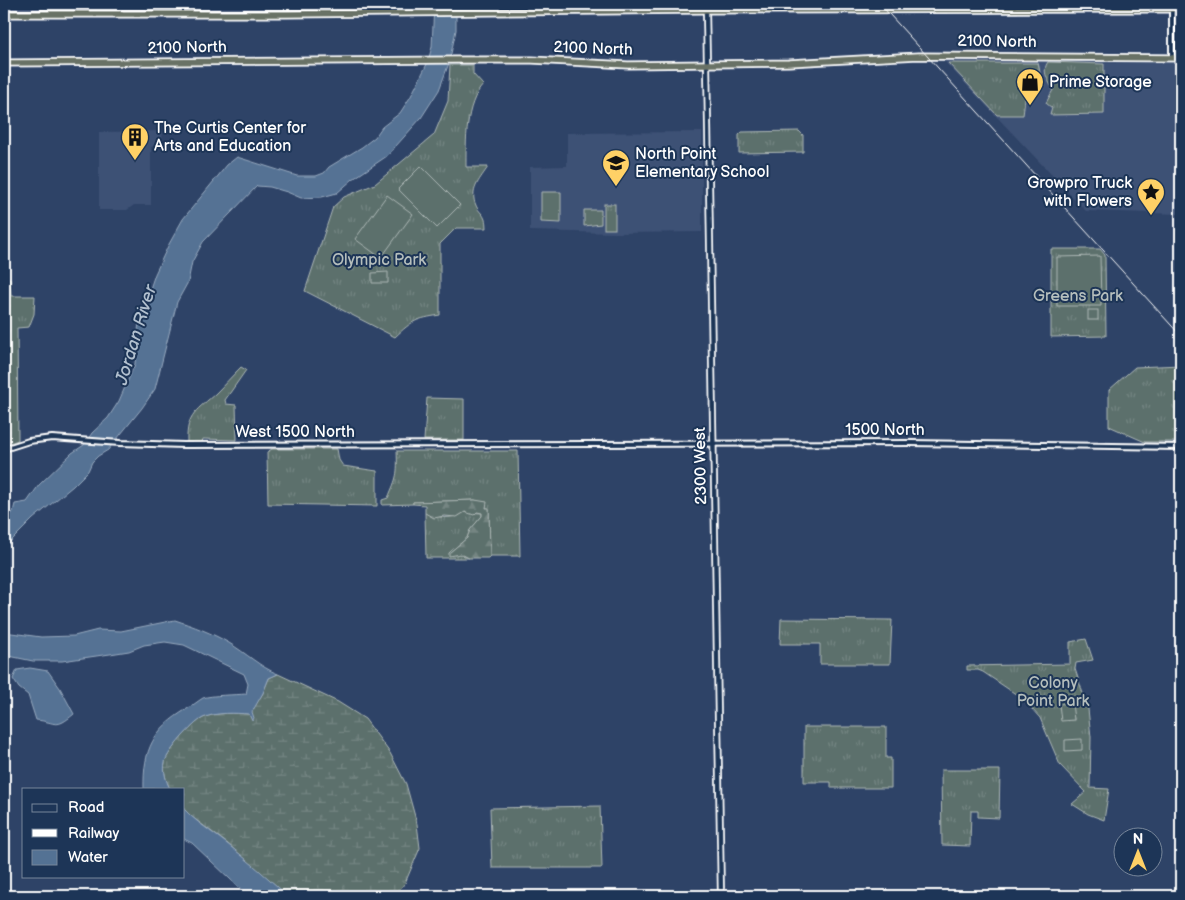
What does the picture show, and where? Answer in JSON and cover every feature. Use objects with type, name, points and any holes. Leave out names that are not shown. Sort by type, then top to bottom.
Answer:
[{"type":"highway","points":[[651,11],[686,7],[695,4]]},
{"type":"highway","name":"2100 North","points":[[4,14],[286,14],[1172,6],[1181,9]]},
{"type":"highway","name":"2100 North","points":[[4,63],[264,60],[532,60],[628,65],[789,63],[918,56],[1181,58]]},
{"type":"main road","points":[[702,4],[706,10],[710,4]]},
{"type":"main road","name":"2300 West","points":[[706,10],[721,896]]},
{"type":"street","points":[[1172,6],[1172,58]]},
{"type":"street","name":"West 1500 North","points":[[4,449],[38,439],[184,445],[588,444]]},
{"type":"street","name":"1500 North","points":[[588,444],[911,443],[1181,447]]},
{"type":"shaded area","points":[[4,4],[164,4],[161,8],[4,9]]},
{"type":"shaded area","points":[[944,61],[1181,63],[1181,214],[1086,211]]},
{"type":"shaded area","points":[[163,131],[162,140],[157,145],[151,147],[151,205],[134,205],[127,210],[99,210],[99,132]]},
{"type":"shaded area","name":"North Point Elementary School","points":[[702,132],[702,232],[530,231],[530,167],[567,166],[567,133]]},
{"type":"green space","points":[[1048,62],[1104,64],[1104,114],[1050,115],[1052,108],[1046,103],[1053,90],[1045,73]]},
{"type":"green space","points":[[948,63],[1038,63],[1040,77],[1027,94],[1023,115],[997,115]]},
{"type":"green space","name":"Olympic Park","points":[[450,65],[473,65],[473,74],[483,85],[477,93],[470,113],[466,167],[488,167],[477,184],[474,193],[475,203],[484,216],[486,228],[456,228],[440,244],[440,315],[415,321],[395,337],[305,291],[333,207],[344,197],[375,184],[434,135],[448,101]]},
{"type":"green space","points":[[799,131],[803,135],[803,152],[739,153],[739,135],[742,132]]},
{"type":"green space","points":[[421,166],[460,205],[437,228],[398,189]]},
{"type":"green space","points":[[541,192],[561,192],[561,223],[541,222]]},
{"type":"green space","points":[[387,195],[413,214],[381,258],[355,239]]},
{"type":"green space","points":[[604,204],[615,204],[615,229],[604,229]]},
{"type":"green space","points":[[584,210],[601,210],[601,224],[584,226]]},
{"type":"green space","name":"Greens Park","points":[[1051,249],[1100,249],[1105,255],[1106,336],[1051,337]]},
{"type":"green space","points":[[1100,256],[1101,306],[1057,306],[1057,257]]},
{"type":"green space","points":[[388,272],[388,283],[372,283],[372,273]]},
{"type":"green space","points":[[4,278],[10,278],[11,296],[35,296],[34,314],[29,327],[17,328],[18,440],[4,445]]},
{"type":"green space","points":[[1088,310],[1098,310],[1098,320],[1088,320]]},
{"type":"green space","points":[[1181,365],[1181,442],[1145,442],[1109,426],[1109,390],[1135,367]]},
{"type":"green space","points":[[241,367],[246,370],[225,400],[226,404],[236,405],[237,440],[203,439],[202,442],[187,442],[187,432],[194,413]]},
{"type":"green space","points":[[427,398],[464,399],[464,440],[424,440]]},
{"type":"green space","points":[[272,449],[337,449],[339,460],[343,466],[377,471],[377,506],[268,504],[267,452]]},
{"type":"green space","points":[[397,451],[518,451],[520,556],[490,556],[489,509],[475,500],[382,505],[382,500],[388,498],[395,480]]},
{"type":"green space","points":[[475,500],[487,502],[486,508],[489,508],[490,556],[488,558],[469,558],[461,554],[449,556],[449,553],[467,538],[470,530],[482,516],[482,513],[477,512],[474,515],[465,512],[457,517],[444,516],[434,518],[425,513],[425,505],[413,504],[413,502]]},
{"type":"green space","points":[[465,512],[482,513],[482,516],[470,530],[467,538],[449,553],[461,554],[469,558],[426,558],[425,513],[445,517],[460,515]]},
{"type":"green space","points":[[781,619],[892,620],[890,664],[820,664],[820,644],[780,644]]},
{"type":"green space","name":"Colony Point Park","points":[[1086,639],[1093,660],[1076,663],[1075,669],[1088,709],[1091,737],[1090,788],[1109,789],[1104,820],[1088,814],[1072,804],[1086,792],[1060,765],[1040,718],[1023,699],[983,672],[967,670],[967,666],[1070,664],[1070,642]]},
{"type":"green space","points":[[278,674],[338,702],[365,719],[390,753],[406,784],[417,824],[420,848],[405,883],[394,896],[288,896],[185,810],[185,788],[170,788],[165,776],[165,762],[170,752],[187,731],[203,718],[214,715],[249,714],[252,720],[251,712],[263,693],[269,678]]},
{"type":"green space","points":[[1072,703],[1074,720],[1061,721],[1059,704]]},
{"type":"green space","points":[[804,727],[886,727],[886,758],[891,758],[891,788],[831,788],[831,782],[804,782]]},
{"type":"green space","points":[[1082,739],[1082,750],[1065,751],[1065,740]]},
{"type":"green space","points":[[941,770],[1000,770],[999,818],[978,817],[978,811],[971,811],[970,846],[942,845]]},
{"type":"green space","points":[[600,806],[602,868],[492,868],[490,808]]},
{"type":"water","points":[[434,4],[456,4],[456,30],[449,63],[439,90],[421,118],[387,156],[353,179],[337,193],[322,197],[301,198],[270,187],[257,186],[203,242],[192,262],[188,282],[177,302],[155,389],[142,408],[108,450],[92,462],[88,471],[33,519],[4,548],[4,522],[13,512],[15,504],[27,502],[39,485],[72,453],[84,445],[92,433],[108,418],[119,401],[135,364],[139,321],[155,274],[183,219],[227,165],[237,157],[297,176],[316,176],[324,173],[329,167],[375,137],[382,127],[400,113],[427,64],[432,47]]},
{"type":"water","points":[[175,620],[223,639],[265,668],[278,674],[269,678],[252,712],[254,718],[252,721],[249,714],[220,714],[203,718],[187,731],[170,752],[165,762],[165,776],[170,788],[144,788],[146,763],[152,742],[166,724],[203,698],[246,694],[248,684],[244,674],[184,645],[165,642],[144,645],[129,651],[62,661],[33,661],[4,655],[4,632],[41,637],[74,636],[98,630],[121,631]]},
{"type":"water","points":[[30,668],[48,671],[74,714],[63,722],[56,724],[36,720],[28,695],[19,688],[13,679],[17,670]]},
{"type":"water","points":[[185,810],[288,896],[248,896],[192,843],[185,840]]},
{"type":"railway","points":[[880,4],[1181,336]]},
{"type":"place","name":"Prime Storage","points":[[1030,106]]},
{"type":"place","name":"The Curtis Center for Arts and Education","points":[[135,161]]},
{"type":"place","name":"North Point Elementary School","points":[[616,187]]},
{"type":"place","name":"Growpro Truck with Flowers","points":[[1151,216]]},
{"type":"water label","name":"Jordan River","points":[[136,335]]}]
